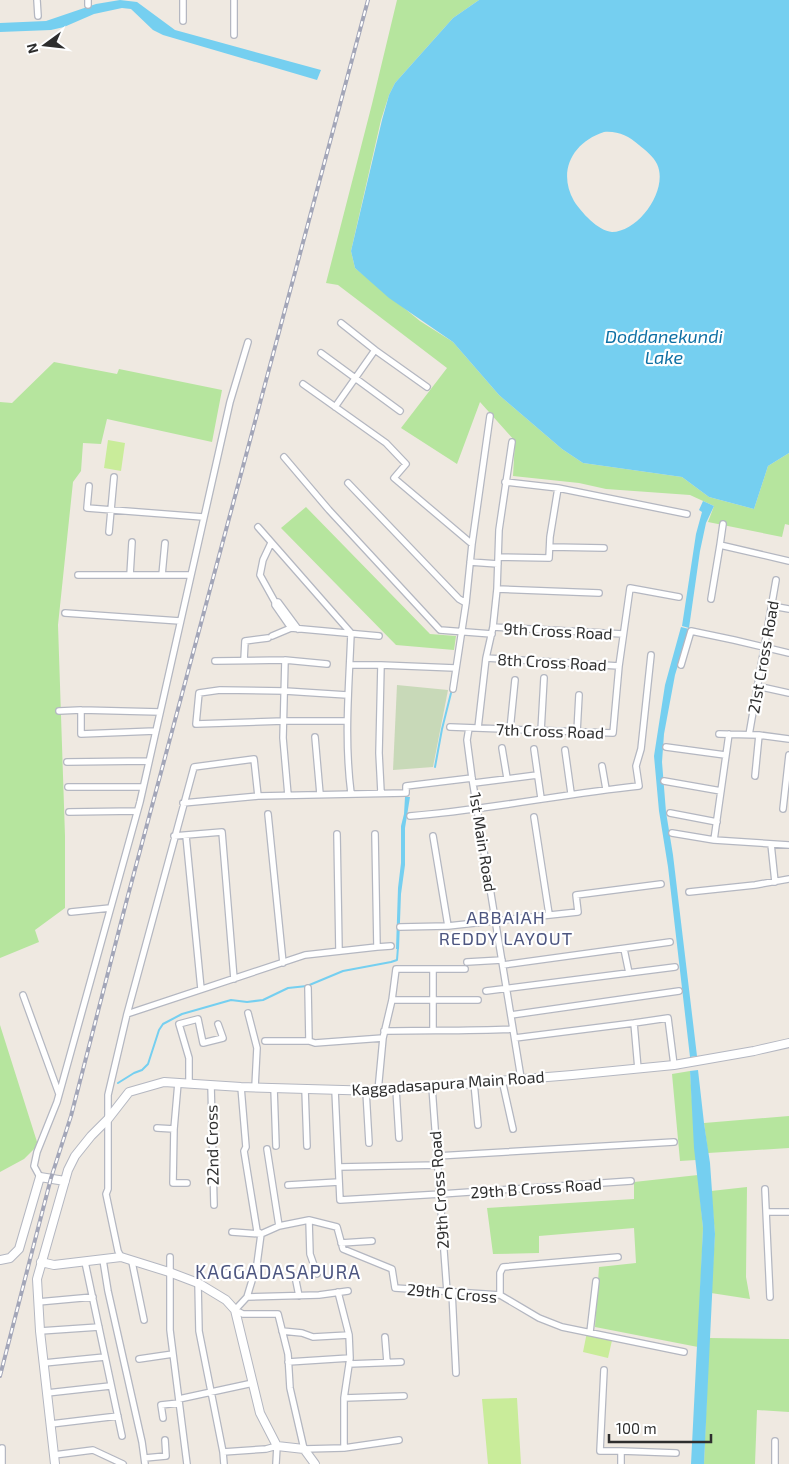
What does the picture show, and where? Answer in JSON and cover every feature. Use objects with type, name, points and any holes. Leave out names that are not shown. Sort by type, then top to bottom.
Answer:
[{"type":"main road","name":"Kaggadasapura Main Road","points":[[41,1262],[65,1181],[75,1156],[129,1092],[164,1082],[241,1087],[366,1091],[396,1090],[674,1065],[789,1043]]},
{"type":"main road","points":[[0,1260],[10,1258],[19,1249],[40,1177],[65,1181]]},
{"type":"main road","points":[[55,1464],[40,1331],[37,1279],[41,1262],[54,1264],[86,1262],[121,1257],[169,1272],[198,1284],[226,1300],[235,1310],[260,1414],[276,1446],[304,1449],[315,1464]]},
{"type":"street","points":[[37,0],[38,16]]},
{"type":"street","points":[[183,0],[183,21]]},
{"type":"street","points":[[234,0],[234,35]]},
{"type":"street","points":[[341,324],[427,387]]},
{"type":"street","points":[[40,1177],[34,1166],[59,1095],[137,811],[230,402],[248,342]]},
{"type":"street","points":[[335,407],[375,350]]},
{"type":"street","points":[[321,353],[400,411]]},
{"type":"street","points":[[303,384],[386,443],[406,464],[394,478],[472,544]]},
{"type":"street","points":[[453,689],[490,416]]},
{"type":"street","points":[[478,728],[486,658],[494,627],[499,530],[512,442]]},
{"type":"street","points":[[284,457],[328,510],[440,630],[492,634]]},
{"type":"street","points":[[109,532],[114,477]]},
{"type":"street","points":[[506,482],[558,488],[687,514]]},
{"type":"street","points":[[348,484],[459,599],[466,603]]},
{"type":"street","points":[[88,486],[87,508],[203,518]]},
{"type":"street","points":[[499,557],[549,558],[558,488]]},
{"type":"street","points":[[711,599],[723,524]]},
{"type":"street","points":[[258,528],[351,633],[346,721],[351,793]]},
{"type":"street","points":[[130,575],[132,542]]},
{"type":"street","points":[[162,575],[166,543]]},
{"type":"street","points":[[271,543],[263,560],[260,576],[276,602],[275,605],[295,629]]},
{"type":"street","points":[[720,545],[789,561]]},
{"type":"street","points":[[550,547],[604,548]]},
{"type":"street","points":[[470,562],[498,564]]},
{"type":"street","points":[[78,575],[190,575]]},
{"type":"street","name":"21st Cross Road","points":[[749,735],[776,580]]},
{"type":"street","name":"7th Cross Road","points":[[450,727],[613,733],[618,666],[630,588],[679,597]]},
{"type":"street","points":[[497,589],[599,593]]},
{"type":"street","points":[[772,606],[789,609]]},
{"type":"street","points":[[65,614],[180,621]]},
{"type":"street","name":"9th Cross Road","points":[[494,627],[623,634]]},
{"type":"street","points":[[244,660],[245,640],[270,637],[295,629],[380,636]]},
{"type":"street","points":[[681,665],[691,631],[789,653]]},
{"type":"street","points":[[410,816],[478,808],[571,793],[639,786],[636,766],[642,740],[651,655]]},
{"type":"street","name":"8th Cross Road","points":[[486,658],[618,666]]},
{"type":"street","points":[[285,660],[283,738],[288,795]]},
{"type":"street","points":[[215,661],[285,660],[327,664]]},
{"type":"street","points":[[350,665],[455,668]]},
{"type":"street","points":[[381,665],[379,753],[381,792]]},
{"type":"street","points":[[541,731],[544,678]]},
{"type":"street","points":[[510,730],[515,680]]},
{"type":"street","points":[[757,686],[789,693]]},
{"type":"street","points":[[346,721],[196,724],[199,694],[220,690],[285,691],[347,695]]},
{"type":"street","points":[[577,732],[579,695]]},
{"type":"street","points":[[81,710],[81,734],[155,731]]},
{"type":"street","points":[[59,711],[160,712]]},
{"type":"street","name":"1st Main Road","points":[[469,728],[467,740],[521,1078]]},
{"type":"street","points":[[613,733],[622,733]]},
{"type":"street","points":[[719,734],[759,735],[789,739]]},
{"type":"street","points":[[714,840],[728,734]]},
{"type":"street","points":[[755,776],[759,735]]},
{"type":"street","points":[[315,737],[320,794]]},
{"type":"street","points":[[666,747],[726,755]]},
{"type":"street","points":[[502,748],[507,778]]},
{"type":"street","points":[[534,749],[541,798]]},
{"type":"street","points":[[565,750],[571,793]]},
{"type":"street","points":[[783,809],[789,755]]},
{"type":"street","points":[[121,1257],[118,1251],[106,1194],[108,1189],[108,1095],[127,1014],[194,767],[254,759],[258,796]]},
{"type":"street","points":[[68,762],[149,761]]},
{"type":"street","points":[[602,766],[606,789]]},
{"type":"street","points":[[183,802],[258,796],[381,792],[406,793],[406,786],[537,775]]},
{"type":"street","points":[[664,781],[721,791]]},
{"type":"street","points":[[68,787],[143,787]]},
{"type":"street","points":[[70,812],[137,811]]},
{"type":"street","points":[[670,813],[717,822]]},
{"type":"street","points":[[268,814],[283,962]]},
{"type":"street","points":[[534,817],[548,914]]},
{"type":"street","points":[[174,836],[222,832],[234,979]]},
{"type":"street","points":[[672,832],[714,840],[789,846]]},
{"type":"street","points":[[337,834],[339,951]]},
{"type":"street","points":[[374,834],[377,947]]},
{"type":"street","points":[[186,836],[201,989]]},
{"type":"street","points":[[433,836],[448,926]]},
{"type":"street","points":[[772,844],[775,882]]},
{"type":"street","points":[[689,892],[789,879]]},
{"type":"street","points":[[400,927],[448,926],[578,912],[576,895],[662,884]]},
{"type":"street","points":[[71,912],[110,908]]},
{"type":"street","points":[[467,962],[502,963],[670,942]]},
{"type":"street","points":[[127,1014],[304,955],[391,946]]},
{"type":"street","points":[[624,949],[628,973]]},
{"type":"street","points":[[486,991],[507,990],[675,967]]},
{"type":"street","points":[[378,1091],[382,1038],[392,1000],[396,969],[465,969]]},
{"type":"street","points":[[433,1030],[434,969]]},
{"type":"street","points":[[308,988],[309,1040]]},
{"type":"street","points":[[511,1015],[678,991]]},
{"type":"street","points":[[23,995],[59,1095]]},
{"type":"street","points":[[392,1000],[478,1000]]},
{"type":"street","points":[[248,1014],[257,1048],[255,1087]]},
{"type":"street","points":[[515,1038],[668,1018],[674,1065]]},
{"type":"street","points":[[189,1083],[189,1058],[179,1024],[198,1019],[203,1042],[223,1038],[218,1024]]},
{"type":"street","points":[[634,1023],[638,1069]]},
{"type":"street","points":[[384,1031],[433,1030],[449,1032],[513,1030]]},
{"type":"street","points":[[265,1041],[309,1040],[316,1043],[382,1038]]},
{"type":"street","points":[[502,1080],[513,1129]]},
{"type":"street","points":[[474,1082],[478,1125]]},
{"type":"street","points":[[178,1083],[174,1129],[173,1182],[187,1183]]},
{"type":"street","name":"22nd Cross","points":[[211,1085],[214,1206]]},
{"type":"street","points":[[241,1087],[246,1146],[244,1151],[257,1232],[261,1234]]},
{"type":"street","name":"29th Cross Road","points":[[432,1087],[456,1373]]},
{"type":"street","points":[[274,1088],[276,1146]]},
{"type":"street","points":[[305,1089],[307,1146]]},
{"type":"street","points":[[288,1185],[339,1182],[335,1090]]},
{"type":"street","points":[[396,1090],[399,1138]]},
{"type":"street","points":[[366,1091],[368,1143]]},
{"type":"street","points":[[157,1128],[174,1129]]},
{"type":"street","points":[[437,1156],[674,1142]]},
{"type":"street","points":[[267,1149],[278,1226]]},
{"type":"street","points":[[338,1168],[438,1165]]},
{"type":"street","name":"29th B Cross Road","points":[[339,1182],[340,1200],[631,1181]]},
{"type":"street","points":[[765,1189],[770,1296]]},
{"type":"street","points":[[766,1212],[789,1212]]},
{"type":"street","points":[[232,1232],[261,1234],[278,1226],[309,1220],[337,1227],[341,1243],[372,1242]]},
{"type":"street","points":[[309,1220],[310,1254],[317,1274]]},
{"type":"street","points":[[261,1234],[258,1264],[247,1297],[235,1310],[243,1314],[278,1314],[288,1354],[290,1388],[304,1449],[344,1448],[399,1440]]},
{"type":"street","name":"29th C Cross","points":[[341,1243],[344,1249],[392,1269],[395,1288],[500,1295],[539,1318],[562,1327],[684,1352]]},
{"type":"street","points":[[170,1257],[170,1330],[187,1464]]},
{"type":"street","points":[[500,1295],[500,1273],[504,1267],[618,1257]]},
{"type":"street","points":[[103,1260],[145,1461],[166,1456],[165,1440]]},
{"type":"street","points":[[86,1262],[104,1357],[122,1436]]},
{"type":"street","points":[[132,1262],[144,1320]]},
{"type":"street","points":[[225,1272],[254,1274]]},
{"type":"street","points":[[295,1276],[299,1296]]},
{"type":"street","points":[[590,1332],[596,1281]]},
{"type":"street","points":[[198,1284],[199,1331],[212,1391],[224,1464]]},
{"type":"street","points":[[247,1297],[319,1295],[348,1291]]},
{"type":"street","points":[[338,1292],[349,1335],[349,1361],[344,1398],[344,1448]]},
{"type":"street","points":[[38,1302],[92,1298]]},
{"type":"street","points":[[40,1331],[99,1327]]},
{"type":"street","points":[[282,1331],[302,1333],[313,1337],[349,1335]]},
{"type":"street","points":[[385,1337],[387,1362]]},
{"type":"street","points":[[139,1359],[172,1354]]},
{"type":"street","points":[[44,1363],[104,1357]]},
{"type":"street","points":[[288,1362],[400,1362]]},
{"type":"street","points":[[604,1370],[600,1450],[676,1453]]},
{"type":"street","points":[[163,1418],[161,1405],[212,1391],[253,1383]]},
{"type":"street","points":[[47,1393],[110,1386]]},
{"type":"street","points":[[344,1398],[404,1396]]},
{"type":"street","points":[[51,1424],[118,1416]]},
{"type":"street","points":[[775,1441],[775,1464]]},
{"type":"street","points":[[223,1452],[266,1449],[276,1446],[276,1464]]},
{"type":"street","points":[[2,1448],[2,1464]]},
{"type":"street","points":[[54,1455],[93,1450],[123,1464]]},
{"type":"street","points":[[621,1464],[622,1451]]},
{"type":"green space","points":[[397,0],[479,0],[453,18],[395,83],[389,95],[381,120],[351,251],[355,268],[420,321],[453,342],[499,395],[562,449],[583,463],[682,477],[709,497],[754,509],[768,466],[789,453],[789,525],[785,524],[782,537],[708,522],[714,506],[690,495],[606,489],[579,483],[513,476],[515,441],[480,402],[457,464],[401,428],[447,368],[338,285],[326,283]]},
{"type":"green space","points":[[54,362],[117,374],[119,369],[222,390],[212,442],[107,419],[101,444],[83,443],[81,471],[73,482],[58,625],[65,836],[65,908],[35,930],[39,942],[0,958],[0,402],[12,403]]},
{"type":"green space","points":[[108,440],[125,443],[121,471],[104,468]]},
{"type":"green space","points":[[306,507],[430,634],[456,636],[454,650],[396,645],[281,528]]},
{"type":"green space","points":[[397,685],[448,690],[433,767],[393,770]]},
{"type":"green space","points":[[0,1025],[38,1145],[24,1159],[0,1172]]},
{"type":"green space","points":[[690,1071],[696,1160],[680,1161],[672,1074]]},
{"type":"green space","points":[[789,1116],[789,1148],[708,1153],[704,1123]]},
{"type":"green space","points":[[698,1175],[703,1228],[698,1347],[595,1327],[599,1267],[636,1263],[634,1228],[539,1236],[539,1253],[493,1254],[487,1208],[634,1199],[634,1182]]},
{"type":"green space","points":[[747,1187],[746,1277],[750,1299],[711,1293],[715,1234],[711,1191]]},
{"type":"green space","points":[[587,1332],[613,1336],[608,1358],[583,1352]]},
{"type":"green space","points":[[709,1338],[789,1339],[789,1412],[757,1410],[755,1464],[704,1464]]},
{"type":"green space","points":[[517,1398],[521,1464],[488,1464],[482,1399]]},
{"type":"water","points":[[120,0],[137,2],[175,30],[321,70],[317,80],[163,35],[153,30],[131,9],[122,8],[94,14],[64,27],[51,30],[0,32],[0,23],[46,21],[96,4]]},
{"type":"water","name":"Doddanekundi Lake","points":[[479,0],[789,0],[789,453],[768,466],[754,509],[709,497],[682,477],[583,463],[562,449],[499,395],[453,342],[389,298],[355,268],[351,251],[389,95],[395,83],[453,18]],"holes":[[[609,132],[619,133],[644,149],[656,161],[660,174],[655,197],[641,217],[632,225],[612,232],[596,225],[581,210],[569,190],[567,179],[571,159],[576,150],[593,137]]]},
{"type":"water","points":[[703,501],[714,506],[706,523],[700,551],[689,628],[682,626],[696,534],[702,512],[699,510]]},
{"type":"water","points":[[681,627],[689,629],[675,675],[664,734],[662,762],[666,812],[673,855],[697,1056],[690,1057],[668,867],[659,811],[654,756],[665,685]]},
{"type":"water","points":[[405,797],[410,797],[405,828],[405,865],[401,894],[399,949],[396,949],[398,888],[401,863],[401,826]]},
{"type":"water","points":[[698,1070],[710,1163],[715,1234],[704,1464],[691,1464],[703,1228],[694,1148],[690,1071]]},
{"type":"waterway","points":[[435,767],[451,693]]},
{"type":"waterway","points":[[118,1083],[142,1070],[148,1064],[159,1030],[163,1024],[182,1014],[231,1000],[247,1002],[263,1000],[288,988],[307,986],[343,971],[391,962],[397,960],[398,947]]},
{"type":"railway","points":[[0,1376],[51,1178],[71,1116],[126,903],[368,0]]},
{"type":"district","name":"ABBAIAH REDDY LAYOUT","points":[[506,928]]},
{"type":"district","name":"KAGGADASAPURA","points":[[278,1272]]}]
